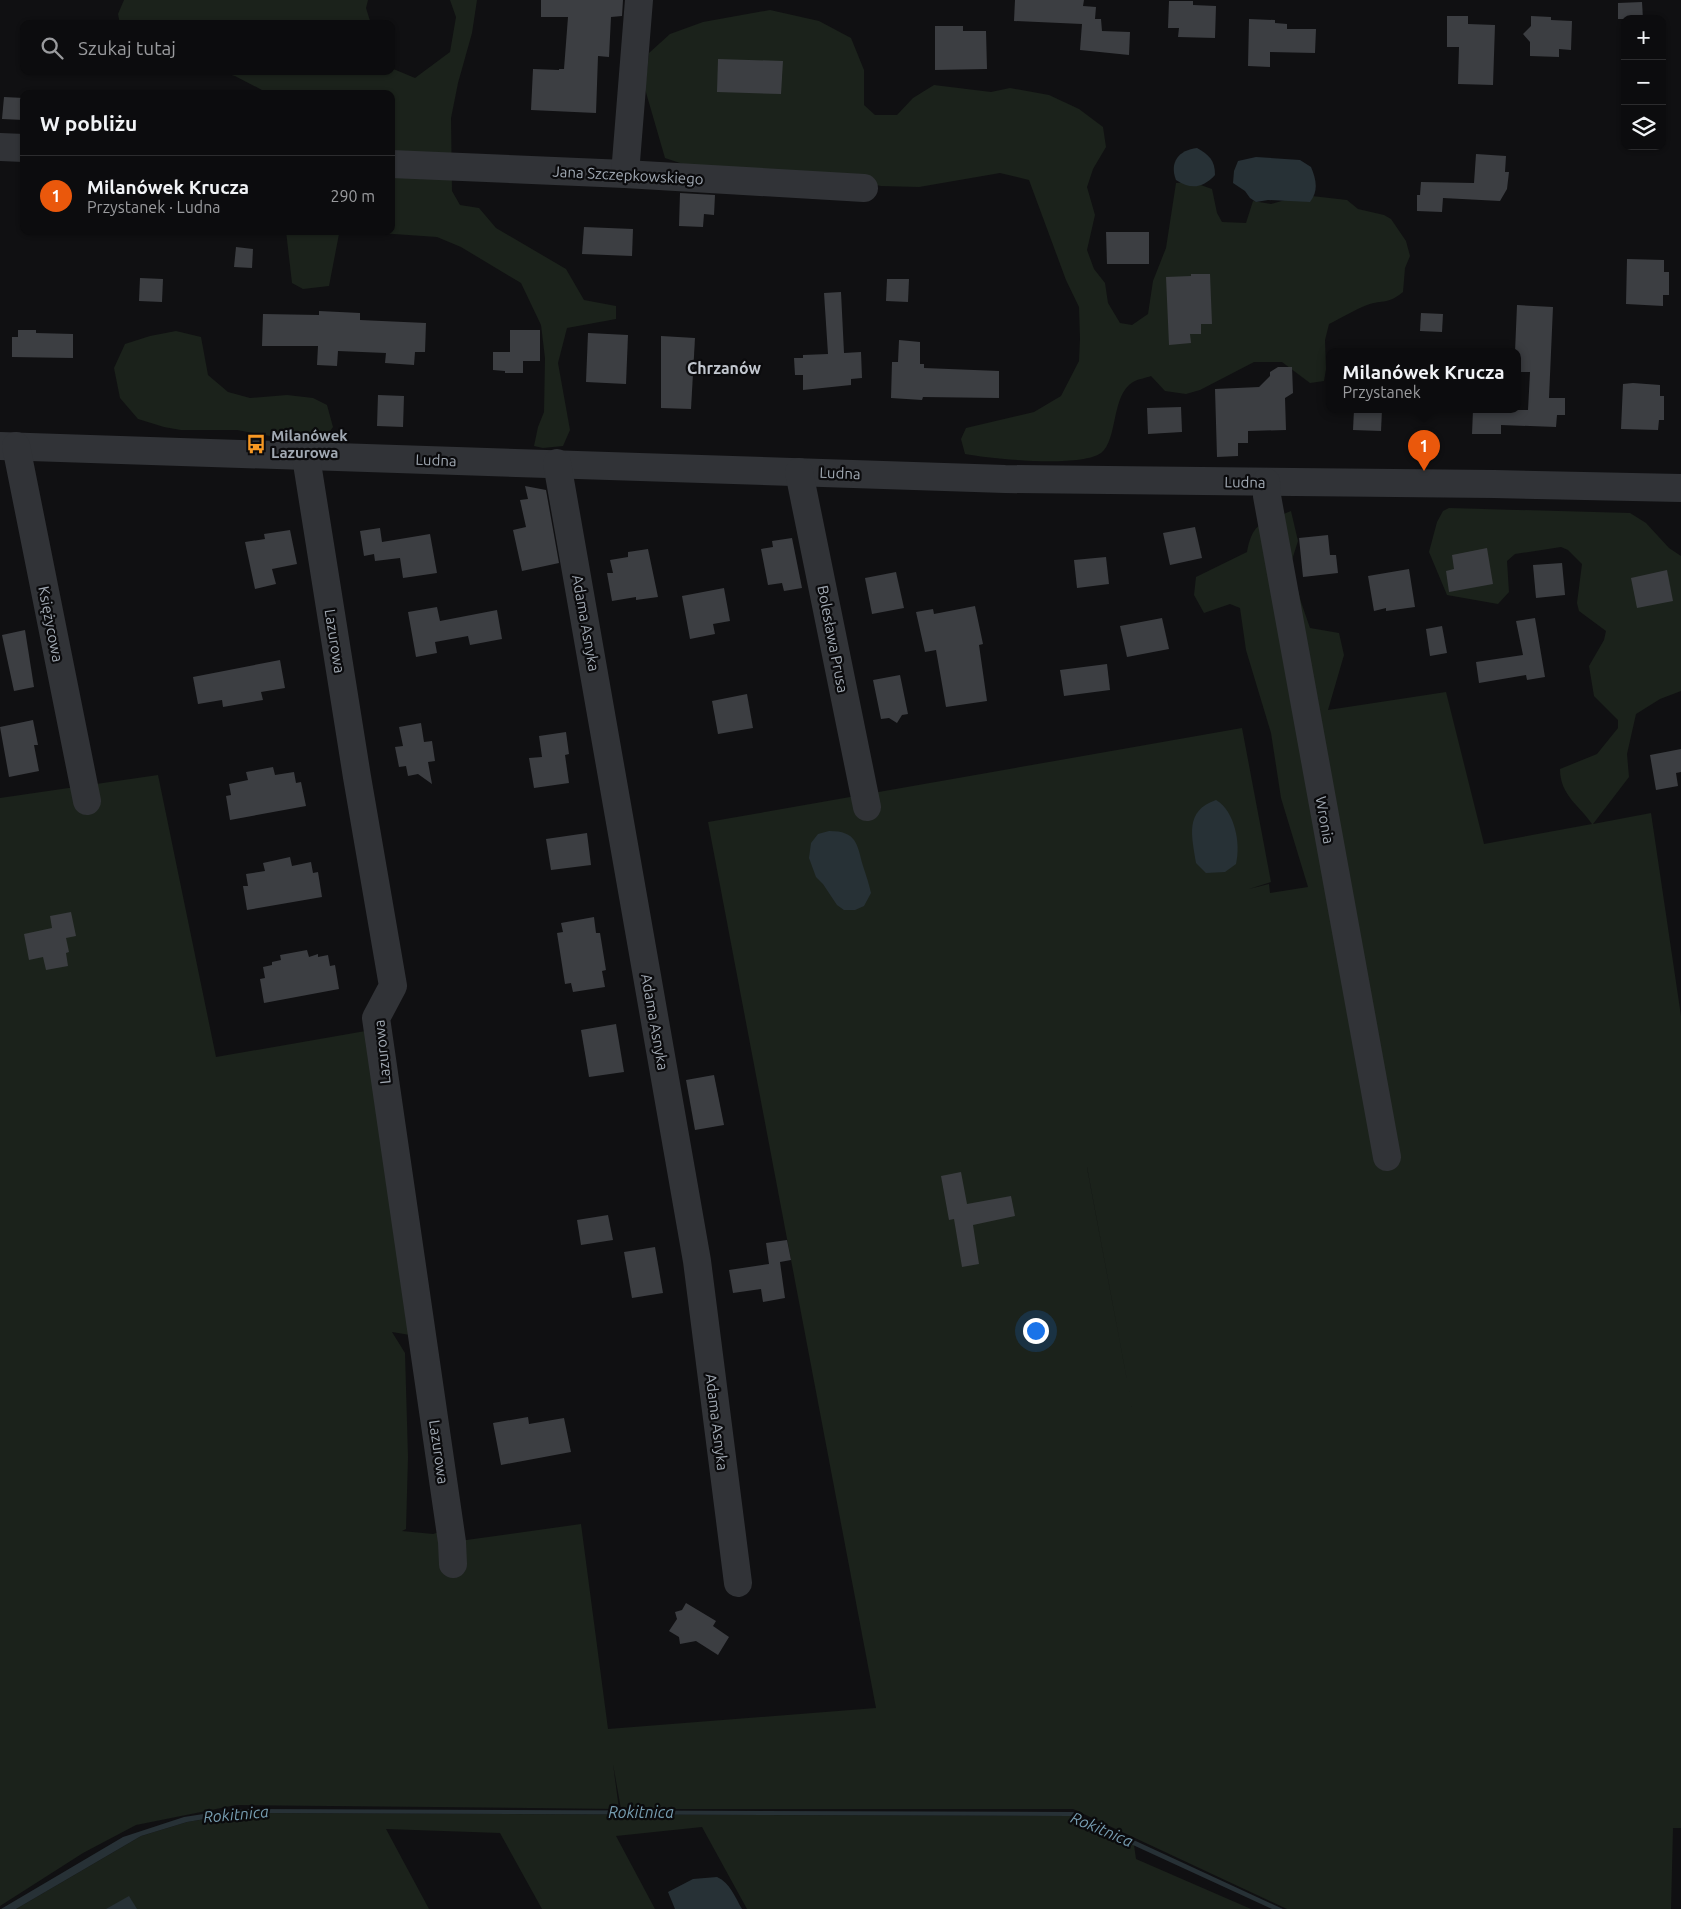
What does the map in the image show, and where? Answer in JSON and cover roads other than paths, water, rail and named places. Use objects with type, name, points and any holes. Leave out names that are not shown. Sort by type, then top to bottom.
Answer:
[{"type":"street","points":[[625,174],[640,0]]},
{"type":"street","points":[[0,147],[20,148]]},
{"type":"street","name":"Jana Szczepkowskiego","points":[[395,164],[625,174],[864,188]]},
{"type":"street","name":"Ludna","points":[[8,446],[1005,479],[1681,488]]},
{"type":"street","name":"Księżycowa","points":[[8,446],[87,802]]},
{"type":"street","name":"Lazurowa","points":[[306,456],[357,777],[394,986],[376,1018],[452,1542],[453,1564]]},
{"type":"street","name":"Adama Asnyka","points":[[557,463],[697,1261],[738,1583]]},
{"type":"street","name":"Bolesława Prusa","points":[[799,472],[866,806]]},
{"type":"street","name":"Wronia","points":[[1266,482],[1387,1157]]},
{"type":"water","points":[[1197,148],[1210,158],[1214,165],[1215,175],[1206,183],[1197,186],[1181,183],[1176,180],[1174,174],[1175,162],[1185,151]]},
{"type":"water","points":[[1256,157],[1300,160],[1311,167],[1316,189],[1310,202],[1268,200],[1256,202],[1250,198],[1245,191],[1233,183],[1234,171],[1238,161]]},
{"type":"water","points":[[1216,800],[1228,812],[1235,829],[1238,847],[1236,864],[1225,872],[1206,873],[1196,863],[1192,834],[1193,826],[1199,811]]},
{"type":"water","points":[[829,831],[845,833],[850,836],[859,851],[871,893],[864,906],[855,910],[844,910],[837,905],[816,877],[809,858],[811,843],[818,834]]},
{"type":"water","name":"Rokitnica","points":[[236,1809],[1073,1812],[1283,1909],[1272,1909],[1070,1816],[240,1813],[187,1822],[141,1836],[16,1909],[1,1909],[123,1837],[184,1817]]},
{"type":"water","points":[[717,1877],[729,1887],[742,1909],[675,1909],[668,1892],[693,1879]]},
{"type":"water","points":[[129,1896],[137,1909],[106,1909]]},
{"type":"place","name":"Milanówek Lazurowa","points":[[256,444]]},
{"type":"place","name":"Milanówek Krucza","points":[[1424,471]]},
{"type":"district","name":"Chrzanów","points":[[724,368]]}]
